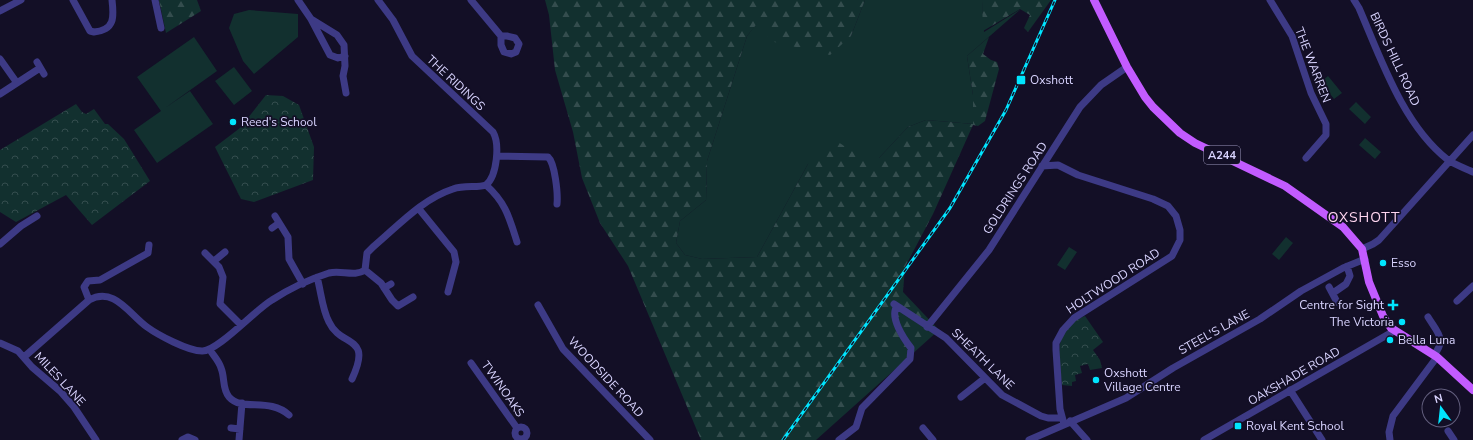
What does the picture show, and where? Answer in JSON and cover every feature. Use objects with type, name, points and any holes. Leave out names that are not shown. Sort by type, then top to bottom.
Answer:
[{"type":"main road","name":"A244","points":[[1095,1],[1127,67],[1145,97],[1180,133],[1195,143],[1285,186],[1343,227],[1362,249],[1371,290],[1383,316],[1394,331],[1436,356],[1473,390]]},
{"type":"street","points":[[0,11],[21,0]]},
{"type":"street","points":[[73,0],[90,31],[94,32],[106,28],[112,24],[112,0]]},
{"type":"street","points":[[155,0],[161,28]]},
{"type":"street","points":[[298,0],[311,19],[330,55],[338,58],[345,56]]},
{"type":"street","name":"THE RIDINGS","points":[[378,0],[393,20],[412,56],[493,132],[498,146],[497,156],[490,180],[486,185]]},
{"type":"street","points":[[471,0],[502,36]]},
{"type":"street","name":"THE WARREN","points":[[1270,0],[1292,36],[1311,94],[1326,124],[1326,135],[1306,158]]},
{"type":"street","name":"BIRDS HILL ROAD","points":[[1354,0],[1359,8],[1388,75],[1416,128],[1450,161],[1473,172]]},
{"type":"street","points":[[311,19],[339,36],[344,45],[345,56],[343,76],[346,92]]},
{"type":"street","points":[[0,59],[17,83]]},
{"type":"street","name":"GOLDRINGS ROAD","points":[[927,327],[989,250],[1051,152],[1089,97],[1115,74],[1127,67]]},
{"type":"street","points":[[0,94],[41,68]]},
{"type":"street","points":[[1362,249],[1379,240],[1473,135]]},
{"type":"street","points":[[1042,166],[1058,165],[1051,152]]},
{"type":"street","points":[[497,156],[548,157],[551,160],[553,167],[557,204]]},
{"type":"street","name":"HOLTWOOD ROAD","points":[[1058,165],[1078,175],[1154,199],[1168,206],[1174,212],[1179,224],[1180,240],[1176,250],[1166,261],[1074,318],[1063,330],[1056,344],[1056,350],[1065,421]]},
{"type":"street","points":[[365,270],[369,250],[419,209],[440,194],[455,188],[486,185],[498,195],[505,206],[517,242]]},
{"type":"street","points":[[419,209],[454,252],[456,267],[448,292]]},
{"type":"street","points":[[0,244],[32,224],[37,216]]},
{"type":"street","points":[[275,216],[288,240],[289,259],[303,284]]},
{"type":"street","points":[[272,228],[279,223]]},
{"type":"street","points":[[89,300],[84,287],[88,281],[100,280],[148,253],[149,245]]},
{"type":"street","points":[[214,261],[226,252]]},
{"type":"street","points":[[205,253],[214,261],[223,277],[220,304],[241,325]]},
{"type":"street","name":"STEEL'S LANE","points":[[1029,440],[1065,421],[1126,398],[1182,363],[1260,319],[1301,291],[1347,266],[1365,259]]},
{"type":"street","points":[[1337,302],[1331,290],[1346,284],[1350,276],[1347,266]]},
{"type":"street","points":[[24,357],[89,300],[96,296],[111,297],[146,327],[163,336],[199,351],[210,350],[272,300],[303,284],[317,277],[332,273],[360,272],[365,270]]},
{"type":"street","points":[[365,270],[381,283],[399,306],[413,297]]},
{"type":"street","points":[[317,277],[329,323],[336,331],[356,347],[359,354],[359,362],[352,379]]},
{"type":"street","points":[[384,288],[391,284]]},
{"type":"street","points":[[1457,301],[1473,286]]},
{"type":"street","name":"WOODSIDE ROAD","points":[[538,305],[563,348],[650,440]]},
{"type":"street","name":"SHEATH LANE","points":[[839,440],[856,427],[862,408],[910,359],[911,348],[900,334],[895,313],[896,305],[950,342],[1002,395],[1026,409],[1048,418],[1065,421]]},
{"type":"street","points":[[1390,440],[1390,427],[1393,416],[1436,356],[1440,348],[1441,339],[1428,317]]},
{"type":"street","name":"OAKSHADE ROAD","points":[[1204,440],[1394,331]]},
{"type":"street","name":"MILES LANE","points":[[0,343],[11,346],[24,357],[32,367],[60,391],[74,408],[96,440]]},
{"type":"street","points":[[210,350],[222,368],[226,391],[229,397],[237,403],[272,405],[283,410],[289,415]]},
{"type":"street","name":"TWINOAKS","points":[[471,363],[517,428]]},
{"type":"street","points":[[961,397],[985,378]]},
{"type":"street","points":[[1290,390],[1322,440]]},
{"type":"street","points":[[239,440],[242,403]]},
{"type":"street","points":[[283,410],[288,404]]},
{"type":"street","points":[[1065,421],[1087,440]]},
{"type":"street","name":"TWINOAKS","points":[[521,426],[526,429],[528,433],[527,439],[514,439],[517,428],[521,426]]},
{"type":"street","points":[[231,428],[240,429]]},
{"type":"street","points":[[923,428],[933,440]]},
{"type":"street","points":[[182,440],[188,437],[195,440]]},
{"type":"green space","points":[[159,0],[197,0],[201,11],[166,33]]},
{"type":"green space","points":[[545,0],[865,0],[851,36],[830,55],[770,41],[760,20],[747,36],[707,161],[706,200],[680,221],[676,243],[685,255],[702,259],[757,257],[808,164],[838,142],[863,158],[879,158],[908,127],[926,120],[973,124],[973,95],[967,56],[989,37],[983,54],[991,60],[997,62],[999,69],[985,121],[978,126],[973,125],[933,214],[905,267],[903,292],[939,330],[816,440],[701,440],[628,266],[600,223],[582,178],[573,132],[555,70],[549,15]]},
{"type":"green space","points":[[865,0],[982,0],[984,32],[1021,9],[967,56],[973,95],[973,124],[926,120],[908,127],[879,158],[808,164],[757,257],[702,259],[685,255],[676,243],[680,221],[706,200],[707,161],[747,36],[760,19],[851,36]]},
{"type":"green space","points":[[982,0],[1051,0],[1028,32],[1024,28],[1030,15],[1020,9],[983,31]]},
{"type":"green space","points":[[249,10],[298,14],[298,37],[254,74],[243,61],[229,28],[234,14]]},
{"type":"green space","points":[[194,37],[217,71],[165,108],[190,91],[213,124],[157,163],[134,130],[161,111],[137,77]]},
{"type":"green space","points":[[234,67],[252,91],[234,105],[215,81]]},
{"type":"green space","points":[[1328,76],[1342,93],[1334,99],[1321,82]]},
{"type":"green space","points":[[266,95],[283,96],[299,105],[314,147],[313,180],[254,202],[241,199],[215,147],[240,128]]},
{"type":"green space","points":[[1356,102],[1371,117],[1365,124],[1349,109]]},
{"type":"green space","points":[[76,104],[82,112],[86,114],[94,109],[105,124],[108,124],[124,139],[150,181],[92,225],[66,195],[16,222],[0,212],[0,150]]},
{"type":"green space","points":[[1365,138],[1381,152],[1375,159],[1359,145]]},
{"type":"green space","points":[[1286,237],[1293,243],[1279,260],[1272,254]]},
{"type":"green space","points":[[1069,247],[1077,252],[1065,270],[1057,265]]},
{"type":"green space","points":[[1085,316],[1103,342],[1093,350],[1100,360],[1102,368],[1090,370],[1088,364],[1080,366],[1082,373],[1075,375],[1076,381],[1072,382],[1072,386],[1062,385],[1059,355],[1062,336],[1074,321]]},
{"type":"railway","points":[[783,440],[950,208],[1006,110],[1055,0]]},
{"type":"place","name":"Oxshott","points":[[1021,80]]},
{"type":"place","name":"Reed's School","points":[[233,122]]},
{"type":"place","name":"Esso","points":[[1383,263]]},
{"type":"place","name":"Centre for Sight","points":[[1393,305]]},
{"type":"place","name":"The Victoria","points":[[1402,322]]},
{"type":"place","name":"Bella Luna","points":[[1390,340]]},
{"type":"place","name":"Oxshott Village Centre","points":[[1096,380]]},
{"type":"place","name":"Royal Kent School","points":[[1238,426]]},
{"type":"district","name":"OXSHOTT","points":[[1364,217]]}]
